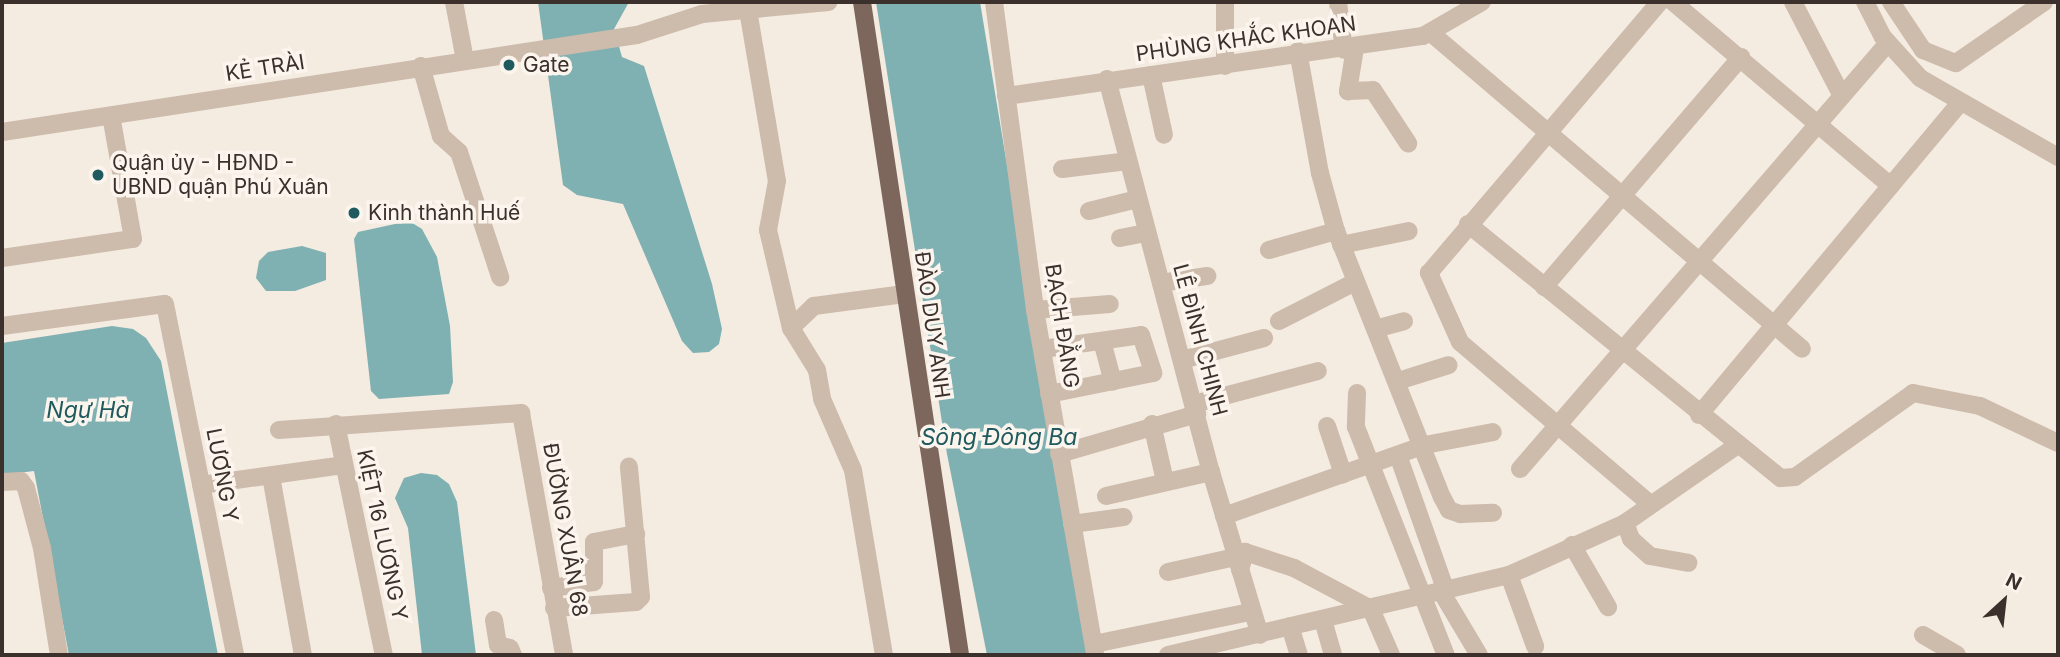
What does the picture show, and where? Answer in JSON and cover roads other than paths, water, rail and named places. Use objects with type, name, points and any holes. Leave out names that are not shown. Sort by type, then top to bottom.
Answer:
[{"type":"main road","name":"ĐÀO DUY ANH","points":[[862,2],[960,655]]},
{"type":"street","points":[[454,2],[465,60]]},
{"type":"street","points":[[702,8],[748,10],[794,3],[828,2]]},
{"type":"street","name":"BẠCH ĐẰNG","points":[[994,2],[1035,310],[1094,650]]},
{"type":"street","points":[[1225,2],[1225,65]]},
{"type":"street","points":[[1338,2],[1349,49],[1348,91],[1373,90],[1408,143]]},
{"type":"street","name":"PHÙNG KHẮC KHOAN","points":[[1006,96],[1107,79],[1225,65],[1298,51],[1349,49],[1431,33],[1482,2]]},
{"type":"street","points":[[1649,503],[1452,331],[1429,273],[1660,2]]},
{"type":"street","points":[[1673,2],[1891,186]]},
{"type":"street","points":[[1793,2],[1842,96]]},
{"type":"street","points":[[1866,2],[1888,43],[1920,78],[2058,157]]},
{"type":"street","points":[[1891,2],[1923,50],[1956,63],[2044,2]]},
{"type":"street","name":"KẺ TRÀI","points":[[2,132],[637,35],[702,8]]},
{"type":"street","points":[[748,10],[778,181],[768,230],[791,328],[817,370],[822,399],[853,470],[884,655]]},
{"type":"street","points":[[1431,33],[1802,349]]},
{"type":"street","points":[[1520,469],[1888,43]]},
{"type":"street","points":[[1298,51],[1320,173],[1338,238],[1425,445],[1449,510],[1493,513]]},
{"type":"street","points":[[1544,287],[1741,57]]},
{"type":"street","points":[[421,66],[441,136],[459,152],[500,277]]},
{"type":"street","points":[[1151,75],[1164,135]]},
{"type":"street","name":"LÊ ĐÌNH CHINH","points":[[1107,79],[1153,276],[1182,360],[1250,612],[1260,635]]},
{"type":"street","points":[[1699,415],[1960,103]]},
{"type":"street","points":[[2,258],[133,239],[111,116]]},
{"type":"street","points":[[1062,169],[1128,161]]},
{"type":"street","points":[[1089,211],[1137,199]]},
{"type":"street","points":[[1468,225],[1776,476],[1790,479],[1905,398],[1921,393],[1980,406],[2058,443]]},
{"type":"street","points":[[1269,250],[1338,238],[1409,231]]},
{"type":"street","points":[[1120,238],[1145,233]]},
{"type":"street","points":[[1153,276],[1207,276]]},
{"type":"street","points":[[1279,321],[1355,282]]},
{"type":"street","points":[[791,328],[814,306],[904,294]]},
{"type":"street","name":"LƯƠNG Y","points":[[2,326],[165,304],[234,655]]},
{"type":"street","points":[[1035,310],[1110,304]]},
{"type":"street","points":[[1376,329],[1404,321]]},
{"type":"street","points":[[1043,349],[1141,335],[1153,373],[1049,394]]},
{"type":"street","points":[[1182,360],[1264,338]]},
{"type":"street","points":[[1102,341],[1113,382]]},
{"type":"street","points":[[1398,381],[1449,365]]},
{"type":"street","points":[[1059,454],[1318,371]]},
{"type":"street","points":[[1357,393],[1356,428],[1373,463],[1421,598],[1446,655]]},
{"type":"street","name":"ĐƯỜNG XUÂN 68","points":[[335,424],[522,413],[564,655]]},
{"type":"street","points":[[279,430],[335,424]]},
{"type":"street","name":"KIỆT 16 LƯƠNG Y","points":[[335,424],[384,655]]},
{"type":"street","points":[[1152,424],[1165,481]]},
{"type":"street","points":[[1327,426],[1343,474]]},
{"type":"street","points":[[1224,516],[1425,445],[1493,432]]},
{"type":"street","points":[[1168,655],[1290,626],[1323,621],[1509,575],[1625,523],[1649,503],[1736,446]]},
{"type":"street","points":[[1398,455],[1443,592],[1479,655]]},
{"type":"street","points":[[201,485],[343,465]]},
{"type":"street","points":[[554,608],[637,601],[642,590],[629,467]]},
{"type":"street","points":[[1106,496],[1211,472]]},
{"type":"street","points":[[271,476],[303,655]]},
{"type":"street","points":[[2,482],[21,481],[26,488],[42,548],[60,655]]},
{"type":"street","points":[[1072,524],[1124,517]]},
{"type":"street","points":[[1625,523],[1631,539],[1650,556],[1688,563]]},
{"type":"street","points":[[551,588],[594,582],[594,542],[636,534]]},
{"type":"street","points":[[1572,545],[1608,607]]},
{"type":"street","points":[[1168,572],[1237,564],[1245,552],[1294,568],[1371,609],[1391,655]]},
{"type":"street","points":[[1509,575],[1535,646]]},
{"type":"street","points":[[1094,650],[1250,612]]},
{"type":"street","points":[[494,620],[498,646],[510,648],[513,655]]},
{"type":"street","points":[[1323,621],[1333,655]]},
{"type":"street","points":[[1290,626],[1299,655]]},
{"type":"street","points":[[1923,635],[1957,655]]},
{"type":"water","points":[[538,2],[629,2],[614,29],[622,57],[644,66],[712,284],[722,329],[719,344],[709,352],[693,353],[682,341],[623,204],[577,195],[563,185]]},
{"type":"water","name":"Sông Đông Ba","points":[[876,2],[980,2],[1088,655],[987,655],[947,454]]},
{"type":"water","points":[[409,221],[422,229],[437,257],[450,326],[453,382],[449,394],[379,399],[371,391],[354,239],[358,232]]},
{"type":"water","points":[[302,246],[326,253],[326,280],[295,291],[266,291],[256,278],[259,261],[268,252]]},
{"type":"water","name":"Ngự Hà","points":[[112,326],[133,329],[146,338],[161,361],[218,655],[69,655],[34,471],[2,475],[2,343]]},
{"type":"water","points":[[421,473],[437,475],[449,484],[457,502],[476,655],[422,655],[408,528],[395,498],[404,478]]},
{"type":"place","name":"Gate","points":[[509,65]]},
{"type":"place","name":"Quận ủy - HĐND - UBND quận Phú Xuân","points":[[98,175]]},
{"type":"place","name":"Kinh thành Huế","points":[[354,213]]}]
